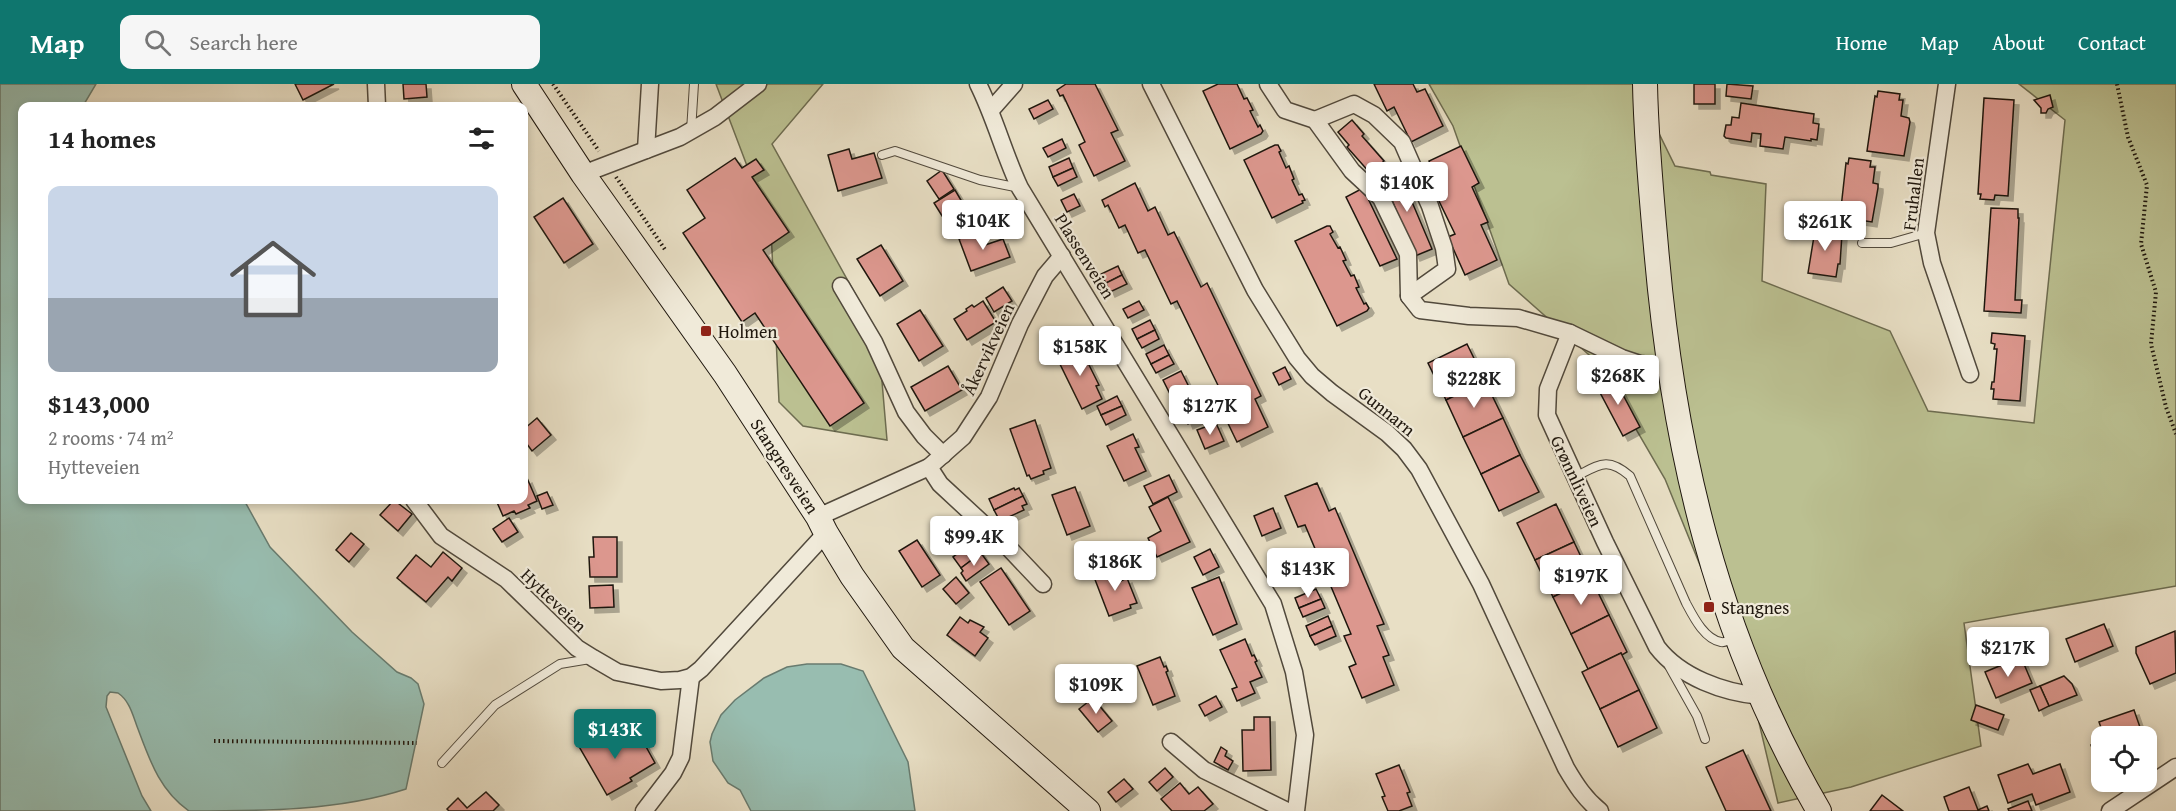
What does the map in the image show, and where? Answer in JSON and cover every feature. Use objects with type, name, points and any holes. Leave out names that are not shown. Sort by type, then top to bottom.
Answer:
[{"type":"main road","name":"Stangnesveien","points":[[524,84],[583,174],[725,374],[852,576],[903,648],[1088,811]]},
{"type":"main road","points":[[1645,84],[1650,181],[1668,367],[1697,512],[1736,638],[1783,746],[1819,811]]},
{"type":"street","points":[[376,84],[377,102]]},
{"type":"street","points":[[646,150],[650,84]]},
{"type":"street","points":[[583,174],[691,131],[715,117],[758,84]]},
{"type":"street","name":"Plassenveien","points":[[978,84],[991,110],[1008,161],[1020,188],[1273,604],[1294,672],[1305,735],[1294,809]]},
{"type":"street","points":[[991,110],[1014,84]]},
{"type":"street","name":"Gunnarn","points":[[1151,84],[1255,290],[1297,358],[1312,376],[1332,393],[1387,433],[1404,449],[1419,469],[1481,584],[1566,768],[1578,789],[1600,811]]},
{"type":"street","points":[[1268,84],[1285,110],[1315,120],[1352,171],[1381,198],[1408,254],[1409,296],[1420,310],[1469,316],[1518,318],[1570,333],[1622,358],[1668,367]]},
{"type":"street","name":"Fruhallen","points":[[1947,84],[1926,233],[1932,263],[1970,374]]},
{"type":"street","points":[[1315,120],[1354,104],[1374,115],[1402,142],[1430,206],[1444,248],[1447,269],[1409,296]]},
{"type":"street","name":"Åkervikveien","points":[[822,525],[929,467],[963,437],[989,397],[1020,324],[1045,276],[1062,256]]},
{"type":"street","points":[[841,286],[874,342],[906,412],[924,436],[943,455]]},
{"type":"street","name":"Grønnliveien","points":[[1570,333],[1548,389],[1547,415],[1610,553],[1657,647],[1663,655],[1689,676],[1744,695],[1761,696]]},
{"type":"street","points":[[929,467],[940,484],[1007,546],[1043,584]]},
{"type":"street","name":"Hytteveien","points":[[417,504],[441,536],[506,579],[577,648],[617,672],[661,681],[691,677]]},
{"type":"street","points":[[644,811],[673,773],[681,757],[691,677],[701,669],[822,525]]},
{"type":"street","points":[[1171,742],[1204,770],[1294,809],[1313,811]]},
{"type":"street","points":[[2110,811],[2176,767]]},
{"type":"lane","points":[[691,131],[693,84]]},
{"type":"lane","points":[[882,155],[895,151],[980,180],[1020,188]]},
{"type":"lane","points":[[1862,243],[1891,243],[1926,233]]},
{"type":"lane","points":[[1575,477],[1603,463],[1619,467],[1630,476],[1697,623],[1718,642],[1736,638]]},
{"type":"lane","points":[[1663,655],[1697,716],[1705,739]]},
{"type":"lane","points":[[442,763],[495,705],[560,664],[593,658]]},
{"type":"path","points":[[2116,84],[2128,137],[2147,185],[2141,244],[2156,292],[2151,345],[2166,407],[2176,434]]},
{"type":"path","points":[[214,741],[417,743]]},
{"type":"green space","points":[[716,84],[823,84],[772,144],[878,335],[887,440],[803,426],[779,402],[771,229]]},
{"type":"green space","points":[[1429,84],[1647,84],[1649,113],[1675,166],[1710,172],[1711,175],[1766,184],[1762,281],[1890,331],[1928,411],[2034,423],[2065,120],[2019,84],[2176,84],[2176,586],[1964,623],[1981,746],[1851,787],[1778,803],[1752,693],[1665,479],[1597,362],[1509,284],[1453,126]]},
{"type":"water","points":[[0,84],[96,84],[85,102],[18,102],[18,504],[246,504],[270,547],[352,632],[397,672],[418,684],[424,704],[406,789],[327,806],[272,810],[189,811],[163,785],[147,752],[131,709],[118,693],[110,692],[107,696],[106,707],[142,796],[151,811],[0,811]]},
{"type":"water","points":[[807,664],[841,664],[863,671],[908,762],[915,811],[751,811],[740,790],[728,783],[713,761],[710,742],[721,715],[735,700],[764,678],[787,667]]},
{"type":"building","points":[[295,84],[334,84],[303,100]]},
{"type":"building","points":[[403,84],[426,84],[427,97],[404,99]]},
{"type":"building","points":[[1066,84],[1095,84],[1118,130],[1111,133],[1125,161],[1094,176],[1079,145],[1085,142],[1063,95],[1060,96],[1057,90]]},
{"type":"building","points":[[1218,84],[1237,84],[1244,99],[1247,98],[1253,110],[1250,111],[1258,127],[1260,125],[1263,131],[1230,149],[1203,91]]},
{"type":"building","points":[[1374,84],[1413,84],[1417,92],[1425,89],[1443,126],[1411,142],[1394,107],[1387,111]]},
{"type":"building","points":[[1694,84],[1715,84],[1715,104],[1694,104]]},
{"type":"building","points":[[1727,84],[1753,86],[1751,99],[1726,96]]},
{"type":"building","points":[[1878,91],[1900,94],[1899,100],[1903,100],[1901,116],[1909,118],[1910,122],[1904,156],[1867,151],[1875,96],[1877,97]]},
{"type":"building","points":[[2050,95],[2053,107],[2046,113],[2041,113],[2041,108],[2034,100]]},
{"type":"building","points":[[1984,98],[2014,100],[2008,196],[1995,195],[1994,200],[1980,199],[1981,194],[1978,194]]},
{"type":"building","points":[[1048,100],[1053,109],[1034,119],[1029,109]]},
{"type":"building","points":[[1741,103],[1814,114],[1813,123],[1819,124],[1817,140],[1785,137],[1783,149],[1760,146],[1761,134],[1752,133],[1751,142],[1726,138],[1724,136],[1726,125],[1731,125],[1732,117],[1739,118]]},
{"type":"building","points":[[1352,120],[1364,134],[1362,136],[1384,161],[1370,173],[1347,147],[1349,145],[1338,132]]},
{"type":"building","points":[[1062,139],[1066,148],[1048,157],[1043,148]]},
{"type":"building","points":[[1278,145],[1281,151],[1279,152],[1286,168],[1289,166],[1299,195],[1302,194],[1305,200],[1272,218],[1244,160]]},
{"type":"building","points":[[1461,146],[1479,183],[1472,187],[1488,222],[1481,225],[1497,260],[1465,275],[1448,237],[1455,234],[1438,199],[1446,195],[1429,161]]},
{"type":"building","points":[[849,149],[852,159],[874,153],[882,178],[838,191],[828,155]]},
{"type":"building","points":[[735,158],[742,168],[756,159],[764,170],[752,177],[789,232],[763,250],[864,403],[830,426],[755,313],[742,322],[683,233],[705,218],[687,190]]},
{"type":"building","points":[[1069,158],[1073,168],[1053,177],[1049,167]]},
{"type":"building","points":[[1849,158],[1871,161],[1870,167],[1875,167],[1873,183],[1878,184],[1878,188],[1872,222],[1840,217],[1846,163],[1848,164]]},
{"type":"building","points":[[1073,168],[1077,177],[1058,186],[1053,177]]},
{"type":"building","points":[[1398,169],[1432,249],[1415,256],[1382,176]]},
{"type":"building","points":[[942,170],[954,189],[939,199],[927,181]]},
{"type":"building","points":[[1135,183],[1148,211],[1155,207],[1168,235],[1174,232],[1201,287],[1207,283],[1261,396],[1255,399],[1268,427],[1237,442],[1222,411],[1229,408],[1177,301],[1171,304],[1145,250],[1138,253],[1125,225],[1119,228],[1108,205],[1105,207],[1102,200]]},
{"type":"building","points":[[1363,188],[1397,259],[1380,266],[1346,197]]},
{"type":"building","points":[[955,190],[965,207],[944,219],[934,203]]},
{"type":"building","points":[[1074,194],[1080,206],[1067,212],[1061,200]]},
{"type":"building","points":[[563,198],[593,244],[564,263],[534,217]]},
{"type":"building","points":[[1991,208],[2018,209],[2015,300],[2022,300],[2021,313],[1984,311]]},
{"type":"building","points":[[1816,224],[1829,226],[1828,232],[1842,234],[1840,264],[1838,264],[1836,277],[1808,273]]},
{"type":"building","points":[[1330,226],[1333,232],[1330,234],[1338,248],[1340,247],[1346,260],[1343,261],[1351,276],[1354,275],[1359,287],[1356,288],[1364,304],[1366,303],[1369,308],[1337,326],[1295,241]]},
{"type":"building","points":[[980,231],[985,245],[1003,239],[1010,257],[971,271],[959,239]]},
{"type":"building","points":[[881,245],[903,281],[880,296],[857,259]]},
{"type":"building","points":[[1118,266],[1122,275],[1106,283],[1101,274]]},
{"type":"building","points":[[1122,275],[1127,284],[1110,292],[1106,283]]},
{"type":"building","points":[[1003,287],[1012,301],[994,312],[986,298]]},
{"type":"building","points":[[983,301],[996,322],[967,340],[954,319],[972,305],[974,307]]},
{"type":"building","points":[[1139,301],[1144,310],[1128,318],[1123,309]]},
{"type":"building","points":[[920,310],[943,346],[919,361],[897,324]]},
{"type":"building","points":[[1150,320],[1155,330],[1137,339],[1132,329]]},
{"type":"building","points":[[1155,330],[1159,339],[1142,348],[1137,339]]},
{"type":"building","points":[[1992,333],[2025,336],[2020,401],[1993,399],[1994,389],[1991,389],[1992,382],[1994,382],[1997,349],[1994,349],[1995,344],[1991,343]]},
{"type":"building","points":[[1467,344],[1485,381],[1446,400],[1428,363]]},
{"type":"building","points":[[1164,345],[1169,355],[1151,364],[1146,354]]},
{"type":"building","points":[[1080,347],[1099,385],[1096,386],[1102,399],[1082,409],[1057,358]]},
{"type":"building","points":[[1169,355],[1174,364],[1156,373],[1151,364]]},
{"type":"building","points":[[948,366],[962,390],[925,411],[911,387]]},
{"type":"building","points":[[1285,367],[1291,379],[1279,385],[1273,373]]},
{"type":"building","points":[[1181,371],[1190,389],[1172,398],[1163,380]]},
{"type":"building","points":[[1613,376],[1640,427],[1623,436],[1596,385]]},
{"type":"building","points":[[1485,381],[1503,418],[1463,437],[1446,400]]},
{"type":"building","points":[[1199,395],[1203,405],[1184,414],[1179,405]]},
{"type":"building","points":[[1117,396],[1122,406],[1101,415],[1097,406]]},
{"type":"building","points":[[1203,405],[1208,414],[1188,424],[1184,414]]},
{"type":"building","points":[[1122,406],[1126,415],[1106,425],[1101,415]]},
{"type":"building","points":[[537,418],[551,435],[532,451],[528,446],[528,426]]},
{"type":"building","points":[[1503,418],[1520,455],[1481,474],[1463,437]]},
{"type":"building","points":[[1035,420],[1051,468],[1043,471],[1044,474],[1031,479],[1029,475],[1027,476],[1010,429]]},
{"type":"building","points":[[1216,423],[1224,441],[1205,449],[1197,430]]},
{"type":"building","points":[[1133,434],[1139,447],[1135,448],[1146,471],[1124,481],[1107,446]]},
{"type":"building","points":[[1520,455],[1539,492],[1499,511],[1481,474]]},
{"type":"building","points":[[1169,475],[1177,492],[1153,504],[1144,486]]},
{"type":"building","points":[[528,480],[537,501],[528,505],[530,508],[503,516],[498,504],[528,504]]},
{"type":"building","points":[[1317,483],[1329,511],[1335,508],[1384,624],[1377,626],[1389,655],[1383,657],[1394,685],[1362,698],[1349,667],[1356,664],[1344,636],[1351,634],[1305,525],[1298,527],[1285,496]]},
{"type":"building","points":[[1075,487],[1090,526],[1067,535],[1052,495]]},
{"type":"building","points":[[1014,488],[1015,490],[1019,488],[1023,496],[994,510],[989,499]]},
{"type":"building","points":[[547,492],[553,505],[542,509],[537,496]]},
{"type":"building","points":[[1023,496],[1027,504],[1022,506],[1024,510],[1000,521],[994,510]]},
{"type":"building","points":[[1168,497],[1190,542],[1157,557],[1148,538],[1161,531],[1149,507]]},
{"type":"building","points":[[390,504],[399,504],[412,514],[398,531],[380,515]]},
{"type":"building","points":[[1556,504],[1574,542],[1535,560],[1517,523]]},
{"type":"building","points":[[1273,508],[1281,528],[1262,536],[1254,516]]},
{"type":"building","points":[[509,518],[518,532],[502,542],[493,529]]},
{"type":"building","points":[[351,533],[364,544],[349,562],[336,550]]},
{"type":"building","points":[[593,537],[617,537],[617,577],[590,577],[589,557],[594,557]]},
{"type":"building","points":[[917,540],[940,575],[922,587],[899,551]]},
{"type":"building","points":[[973,542],[981,553],[961,568],[953,557]]},
{"type":"building","points":[[1574,542],[1591,578],[1553,597],[1535,560]]},
{"type":"building","points":[[1210,549],[1219,567],[1203,575],[1194,557]]},
{"type":"building","points":[[443,552],[462,568],[452,581],[448,577],[426,602],[397,578],[416,555],[431,567]]},
{"type":"building","points":[[981,553],[989,564],[966,581],[961,568]]},
{"type":"building","points":[[1001,568],[1030,611],[1009,625],[980,582]]},
{"type":"building","points":[[1116,568],[1121,581],[1127,578],[1137,603],[1130,605],[1131,608],[1109,616],[1094,577]]},
{"type":"building","points":[[956,577],[969,593],[956,604],[943,589]]},
{"type":"building","points":[[1219,577],[1237,624],[1213,635],[1192,588]]},
{"type":"building","points":[[1591,578],[1609,615],[1571,634],[1553,597]]},
{"type":"building","points":[[613,585],[614,607],[590,608],[589,586]]},
{"type":"building","points":[[1316,589],[1321,599],[1299,608],[1295,598]]},
{"type":"building","points":[[1321,599],[1325,608],[1303,617],[1299,608]]},
{"type":"building","points":[[1609,615],[1627,652],[1588,669],[1571,634]]},
{"type":"building","points":[[1328,616],[1332,626],[1310,636],[1306,626]]},
{"type":"building","points":[[960,617],[968,623],[970,620],[984,627],[980,632],[988,638],[975,656],[947,635]]},
{"type":"building","points":[[2104,624],[2113,646],[2075,662],[2066,639]]},
{"type":"building","points":[[1332,626],[1336,636],[1315,645],[1310,636]]},
{"type":"building","points":[[2175,631],[2176,673],[2150,684],[2136,653],[2136,647]]},
{"type":"building","points":[[1245,639],[1252,656],[1254,655],[1257,661],[1255,662],[1262,677],[1250,682],[1255,693],[1237,701],[1232,689],[1237,687],[1220,650]]},
{"type":"building","points":[[1621,653],[1639,690],[1600,709],[1582,672]]},
{"type":"building","points":[[1160,657],[1168,671],[1166,672],[1175,696],[1153,705],[1137,666]]},
{"type":"building","points":[[2021,657],[2032,683],[1996,698],[1985,672]]},
{"type":"building","points":[[2064,676],[2072,684],[2077,695],[2049,706],[2040,686]]},
{"type":"building","points":[[2040,686],[2049,706],[2039,711],[2030,690]]},
{"type":"building","points":[[1639,690],[1657,728],[1618,747],[1600,709]]},
{"type":"building","points":[[1216,696],[1222,707],[1205,716],[1199,705]]},
{"type":"building","points":[[1093,698],[1112,721],[1098,732],[1079,709]]},
{"type":"building","points":[[1976,705],[2004,715],[1998,730],[1971,720]]},
{"type":"building","points":[[2134,710],[2140,726],[2100,726],[2099,722]]},
{"type":"building","points":[[1254,717],[1270,717],[1271,770],[1243,771],[1242,730],[1254,730]]},
{"type":"building","points":[[602,729],[615,751],[640,736],[655,763],[630,778],[632,781],[607,795],[577,743]]},
{"type":"building","points":[[1221,747],[1227,751],[1225,756],[1233,761],[1228,770],[1214,762]]},
{"type":"building","points":[[1743,750],[1771,811],[1726,811],[1706,767]]},
{"type":"building","points":[[2028,764],[2033,774],[2060,764],[2070,792],[2036,805],[2032,794],[2008,803],[1998,775]]},
{"type":"building","points":[[1399,765],[1410,792],[1407,793],[1412,806],[1399,811],[1388,811],[1376,774]]},
{"type":"building","points":[[1165,768],[1173,777],[1157,791],[1149,782]]},
{"type":"building","points":[[1124,779],[1133,789],[1116,802],[1108,792]]},
{"type":"building","points":[[1180,783],[1189,794],[1198,787],[1213,804],[1204,811],[1172,811],[1161,799]]},
{"type":"building","points":[[1969,787],[1978,810],[1987,806],[1989,811],[1949,811],[1944,797]]},
{"type":"building","points":[[486,792],[499,805],[493,811],[449,811],[447,809],[458,798],[467,808]]},
{"type":"building","points":[[1882,795],[1903,811],[1870,811]]},
{"type":"building","points":[[2028,801],[2032,811],[2009,811],[2008,809]]},
{"type":"place","name":"Holmen","points":[[706,331]]},
{"type":"place","name":"Stangnes","points":[[1709,607]]}]
